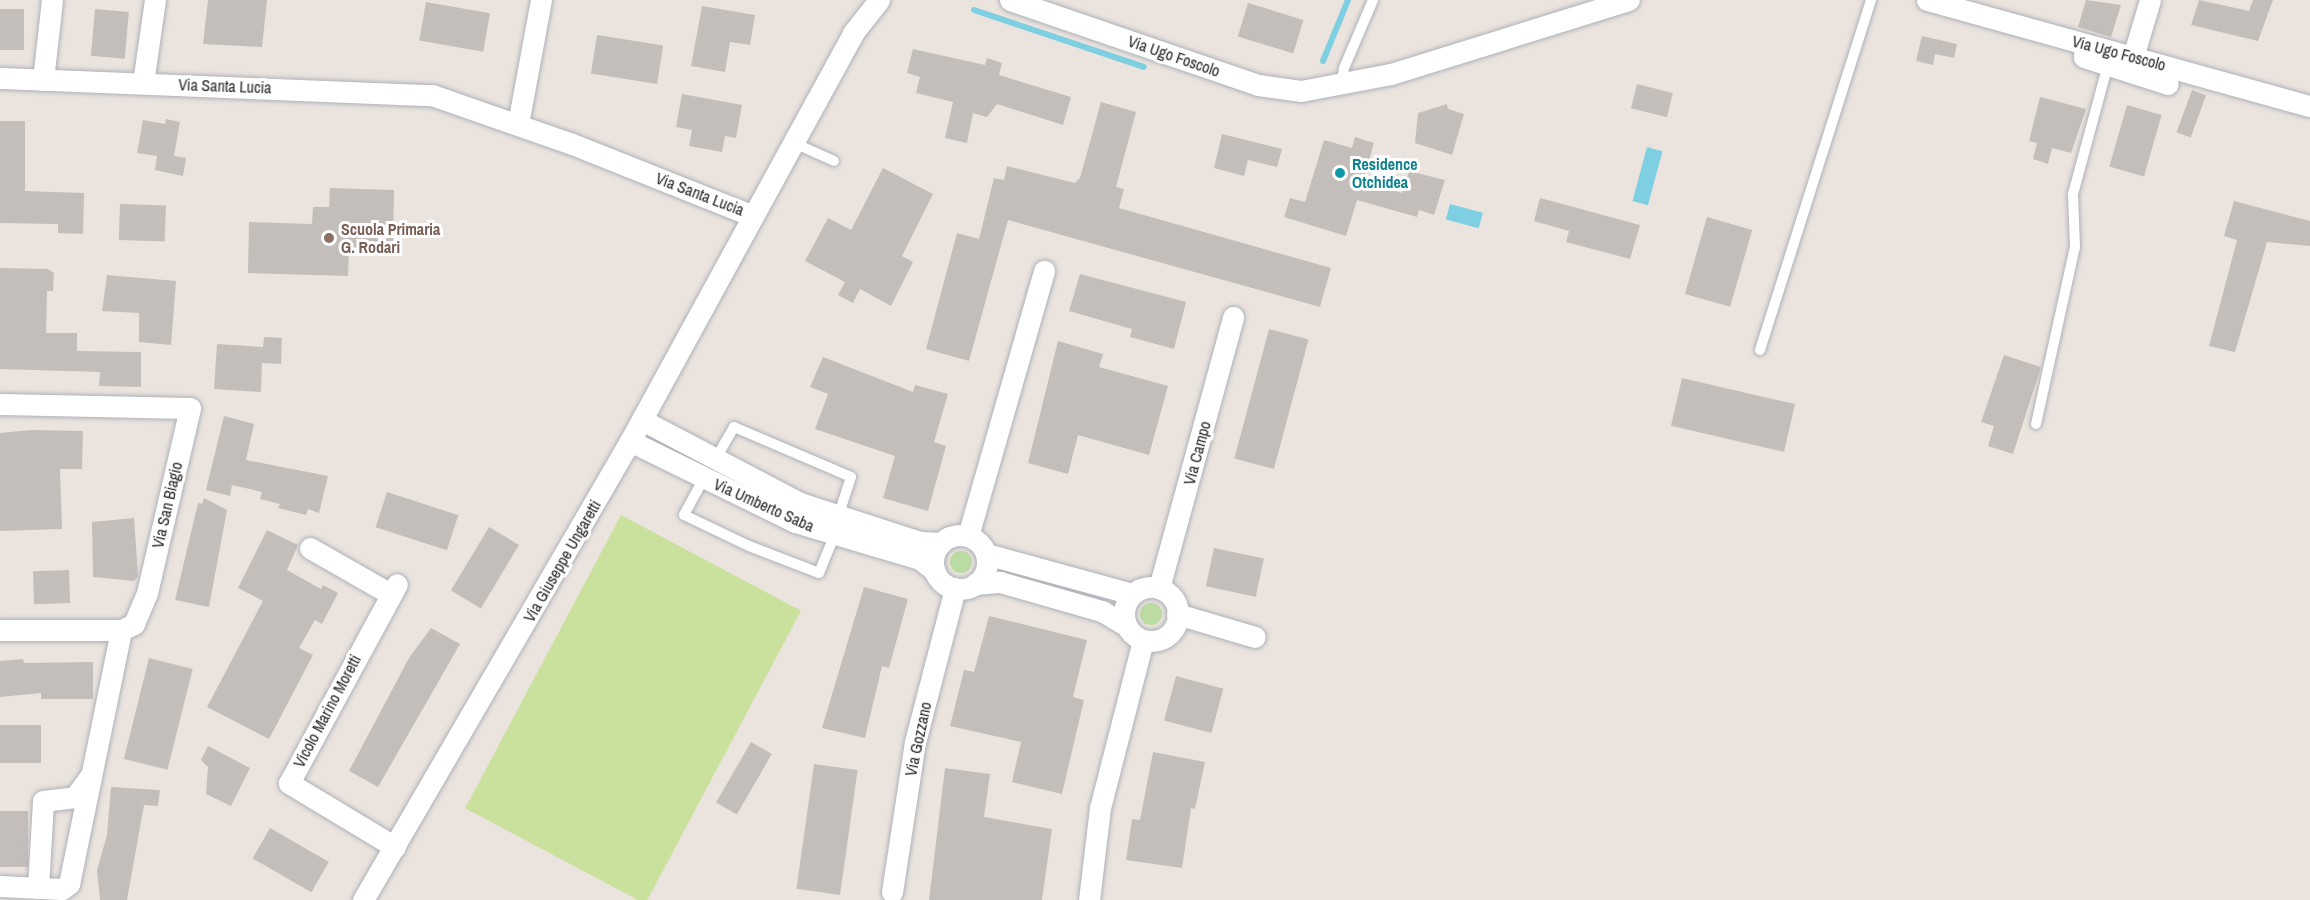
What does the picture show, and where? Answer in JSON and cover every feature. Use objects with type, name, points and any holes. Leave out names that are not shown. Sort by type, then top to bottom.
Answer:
[{"type":"street","points":[[43,80],[52,0]]},
{"type":"street","points":[[143,83],[155,0]]},
{"type":"street","points":[[518,124],[542,0]]},
{"type":"street","name":"Via Santa Lucia","points":[[0,78],[403,92],[432,95],[518,124],[750,215],[853,33],[879,0]]},
{"type":"street","name":"Via Ugo Foscolo","points":[[1010,0],[1258,85],[1301,91],[1342,87],[1629,0]]},
{"type":"street","name":"Via Ugo Foscolo","points":[[1927,0],[2310,106]]},
{"type":"street","points":[[2133,57],[2150,0]]},
{"type":"street","points":[[2085,44],[2084,57],[2107,68],[2168,84]]},
{"type":"street","name":"Via Giuseppe Ungaretti","points":[[363,900],[642,420],[750,215]]},
{"type":"street","points":[[968,536],[1044,272]]},
{"type":"street","name":"Via Campo","points":[[1159,588],[1233,317]]},
{"type":"street","name":"Via San Biagio","points":[[0,404],[190,408],[147,593],[134,624],[121,630]]},
{"type":"street","name":"Via Umberto Saba","points":[[642,420],[800,503],[837,525],[920,559],[935,571]]},
{"type":"street","name":"Via Umberto Saba","points":[[630,441],[795,522],[837,525],[920,542],[941,543]]},
{"type":"street","points":[[1132,594],[986,554],[968,536],[954,536],[941,543],[934,556],[935,571],[965,586],[1000,582],[1102,611],[1127,626],[1143,640]]},
{"type":"street","name":"Vicolo Marino Moretti","points":[[310,548],[393,589],[289,783],[395,847]]},
{"type":"street","points":[[965,586],[987,568],[986,554]]},
{"type":"street","name":"Via Gozzano","points":[[892,892],[915,742],[965,586]]},
{"type":"street","points":[[1127,626],[1124,609],[1132,594],[1145,588],[1159,588],[1174,600],[1177,614],[1169,633],[1143,640]]},
{"type":"street","points":[[1177,614],[1254,637]]},
{"type":"street","points":[[0,630],[121,630],[69,884],[62,889],[0,886]]},
{"type":"street","points":[[1089,900],[1100,808],[1143,640]]},
{"type":"street","points":[[38,888],[43,801],[81,794],[90,776]]},
{"type":"lane","points":[[1342,87],[1344,68],[1373,0]]},
{"type":"lane","points":[[1760,350],[1871,0]]},
{"type":"lane","points":[[2036,424],[2076,247],[2073,194],[2107,68]]},
{"type":"lane","points":[[792,142],[834,161]]},
{"type":"lane","points":[[704,478],[684,515],[749,546],[819,573],[837,525],[851,477],[734,427],[715,460]]},
{"type":"green space","points":[[621,515],[801,611],[647,900],[638,900],[465,808]]},
{"type":"green space","points":[[961,551],[969,554],[972,562],[969,570],[961,573],[953,570],[950,562],[953,554]]},
{"type":"green space","points":[[1147,603],[1155,603],[1162,610],[1162,618],[1155,625],[1147,625],[1140,618],[1140,610]]},
{"type":"water","points":[[1647,147],[1662,151],[1648,205],[1633,201]]},
{"type":"water","points":[[1450,204],[1483,213],[1479,228],[1446,219]]},
{"type":"building","points":[[208,0],[267,0],[262,47],[203,44]]},
{"type":"building","points":[[2086,0],[2121,5],[2111,37],[2078,27]]},
{"type":"building","points":[[2199,0],[2249,11],[2253,0],[2273,0],[2258,41],[2191,25]]},
{"type":"building","points":[[426,2],[490,13],[483,52],[419,40]]},
{"type":"building","points":[[1248,3],[1303,20],[1293,53],[1238,36]]},
{"type":"building","points":[[702,6],[755,15],[750,45],[730,42],[725,72],[691,66]]},
{"type":"building","points":[[0,9],[24,9],[24,50],[0,50]]},
{"type":"building","points":[[95,9],[129,12],[125,59],[91,56]]},
{"type":"building","points":[[597,35],[663,45],[657,84],[591,74]]},
{"type":"building","points":[[1922,36],[1957,44],[1954,58],[1935,54],[1933,65],[1916,61]]},
{"type":"building","points":[[913,49],[985,65],[987,58],[1002,63],[999,75],[1071,97],[1063,125],[997,104],[987,117],[973,113],[967,143],[945,138],[953,102],[916,93],[920,77],[907,73]]},
{"type":"building","points":[[1637,84],[1673,93],[1667,117],[1631,108]]},
{"type":"building","points":[[2192,90],[2206,95],[2191,137],[2177,132]]},
{"type":"building","points":[[682,94],[742,105],[736,138],[725,136],[722,152],[689,146],[692,130],[676,127]]},
{"type":"building","points":[[2040,97],[2086,109],[2071,153],[2052,148],[2048,164],[2033,159],[2037,143],[2029,141]]},
{"type":"building","points":[[1101,102],[1136,112],[1116,187],[1124,189],[1119,208],[1331,268],[1320,307],[1008,220],[969,361],[926,349],[957,233],[979,239],[994,178],[1004,180],[1007,166],[1075,183],[1080,178]]},
{"type":"building","points":[[1447,104],[1448,109],[1464,114],[1452,155],[1415,143],[1418,113]]},
{"type":"building","points":[[2127,105],[2162,115],[2144,176],[2109,167]]},
{"type":"building","points":[[166,119],[180,122],[174,156],[186,158],[183,176],[155,170],[157,156],[137,153],[143,120],[165,124]]},
{"type":"building","points":[[0,121],[25,121],[25,191],[84,193],[83,234],[58,233],[58,224],[0,223]]},
{"type":"building","points":[[1222,134],[1282,149],[1277,167],[1248,160],[1244,176],[1214,168]]},
{"type":"building","name":"Residence Otchidea","points":[[1355,137],[1374,143],[1363,181],[1402,193],[1409,171],[1445,180],[1434,215],[1419,210],[1417,217],[1357,200],[1346,236],[1284,217],[1290,198],[1305,202],[1324,140],[1352,148]]},
{"type":"building","points":[[883,168],[933,194],[902,256],[913,262],[891,306],[860,289],[853,303],[838,295],[845,282],[805,261],[828,218],[851,230]]},
{"type":"building","points":[[330,188],[394,190],[393,251],[349,250],[348,276],[248,273],[249,222],[312,224],[313,207],[329,207]]},
{"type":"building","points":[[1540,198],[1640,225],[1630,259],[1566,242],[1569,231],[1534,221]]},
{"type":"building","points":[[2234,201],[2310,221],[2310,246],[2267,242],[2235,352],[2209,346],[2237,240],[2224,236]]},
{"type":"building","points":[[120,204],[166,206],[165,242],[119,240]]},
{"type":"building","points":[[1707,217],[1752,230],[1730,307],[1685,294]]},
{"type":"building","points":[[0,268],[48,269],[54,273],[53,291],[47,291],[46,333],[77,333],[77,351],[141,352],[141,387],[99,386],[100,372],[0,369]]},
{"type":"building","points":[[1080,274],[1186,302],[1174,349],[1130,337],[1132,329],[1069,311]]},
{"type":"building","points":[[107,275],[176,281],[171,345],[139,342],[139,313],[102,311]]},
{"type":"building","points":[[1269,329],[1309,340],[1274,469],[1234,458]]},
{"type":"building","points":[[264,337],[282,338],[281,364],[262,363],[261,392],[214,389],[217,344],[263,347]]},
{"type":"building","points":[[1058,341],[1103,354],[1099,367],[1168,386],[1149,455],[1078,435],[1068,474],[1028,463]]},
{"type":"building","points":[[2004,355],[2041,367],[2013,454],[1988,446],[1994,426],[1981,422]]},
{"type":"building","points":[[823,357],[913,392],[915,385],[948,394],[934,442],[946,446],[928,511],[883,498],[895,456],[815,429],[828,394],[810,387]]},
{"type":"building","points":[[1682,378],[1795,404],[1784,452],[1671,426]]},
{"type":"building","points":[[224,416],[254,424],[246,460],[328,476],[319,513],[308,509],[306,515],[278,508],[280,504],[260,499],[262,492],[232,485],[230,496],[206,490]]},
{"type":"building","points":[[31,430],[83,431],[82,469],[60,469],[62,529],[0,531],[0,433]]},
{"type":"building","points":[[387,492],[458,515],[447,550],[376,527]]},
{"type":"building","points":[[204,498],[227,510],[209,607],[175,600],[198,503],[202,504]]},
{"type":"building","points":[[134,518],[138,576],[134,581],[93,577],[92,522]]},
{"type":"building","points":[[489,527],[519,545],[481,608],[451,590]]},
{"type":"building","points":[[267,530],[298,545],[287,570],[321,589],[323,585],[338,593],[322,624],[315,620],[299,648],[313,655],[269,739],[207,707],[263,601],[238,588]]},
{"type":"building","points":[[1214,548],[1264,559],[1256,597],[1206,586]]},
{"type":"building","points":[[69,570],[70,603],[34,604],[33,571]]},
{"type":"building","points":[[864,587],[908,599],[889,668],[882,666],[865,738],[822,728]]},
{"type":"building","points":[[989,616],[1087,640],[1073,697],[1084,700],[1062,794],[1012,782],[1021,742],[950,726],[964,670],[974,672]]},
{"type":"building","points":[[431,628],[460,644],[378,787],[349,771],[409,658]]},
{"type":"building","points":[[149,658],[193,669],[168,770],[124,759]]},
{"type":"building","points":[[23,659],[24,663],[93,662],[93,699],[41,699],[41,693],[0,697],[0,661]]},
{"type":"building","points":[[1176,676],[1223,689],[1211,733],[1164,720]]},
{"type":"building","points":[[0,725],[41,725],[41,763],[0,763]]},
{"type":"building","points":[[751,742],[772,754],[737,815],[716,803]]},
{"type":"building","points":[[208,746],[250,768],[231,806],[206,794],[208,767],[201,760]]},
{"type":"building","points":[[1153,752],[1205,762],[1195,809],[1191,808],[1182,868],[1126,860],[1132,819],[1140,820]]},
{"type":"building","points":[[814,764],[858,770],[840,895],[796,889]]},
{"type":"building","points":[[945,768],[990,774],[984,817],[1052,829],[1042,900],[929,900]]},
{"type":"building","points":[[111,787],[160,790],[158,806],[144,805],[127,900],[100,900],[97,870],[107,835]]},
{"type":"building","points":[[0,811],[28,811],[28,867],[0,867]]},
{"type":"building","points":[[270,828],[329,862],[311,892],[252,858]]},
{"type":"waterway","points":[[1323,61],[1348,0]]},
{"type":"waterway","points":[[974,10],[1144,67]]},
{"type":"place","name":"Residence Otchidea","points":[[1340,173]]},
{"type":"place","name":"Scuola Primaria G. Rodari","points":[[329,238]]}]
